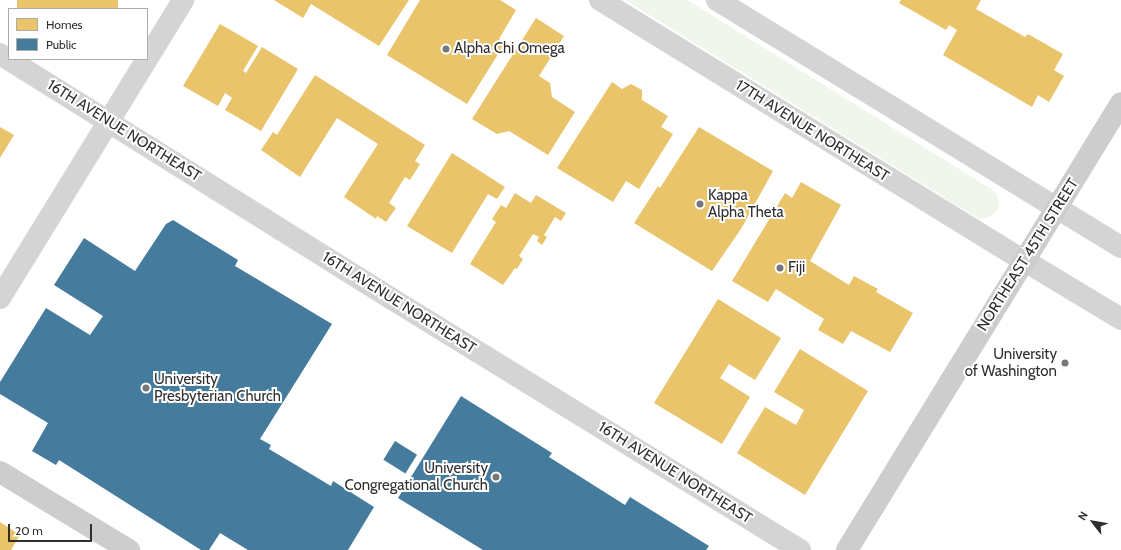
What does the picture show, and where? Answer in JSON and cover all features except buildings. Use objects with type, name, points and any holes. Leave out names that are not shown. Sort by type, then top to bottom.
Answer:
[{"type":"main road","name":"NORTHEAST 45TH STREET","points":[[847,550],[1121,103]]},
{"type":"main road","points":[[0,472],[129,550]]},
{"type":"street","points":[[148,57],[183,0]]},
{"type":"street","name":"17TH AVENUE NORTHEAST","points":[[600,0],[1121,319]]},
{"type":"street","points":[[717,0],[1121,247]]},
{"type":"street","name":"16TH AVENUE NORTHEAST","points":[[10,60],[800,550]]},
{"type":"street","points":[[0,298],[146,60]]},
{"type":"shaded area","points":[[625,0],[687,0],[996,192],[999,203],[998,209],[990,217],[979,219]]},
{"type":"place","name":"Alpha Chi Omega","points":[[446,49]]},
{"type":"place","name":"Kappa Alpha Theta","points":[[700,204]]},
{"type":"place","name":"Fiji","points":[[780,268]]},
{"type":"place","name":"University of Washington","points":[[1065,363]]},
{"type":"place","name":"University Presbyterian Church","points":[[146,388]]},
{"type":"place","name":"University Congregational Church","points":[[496,477]]}]
